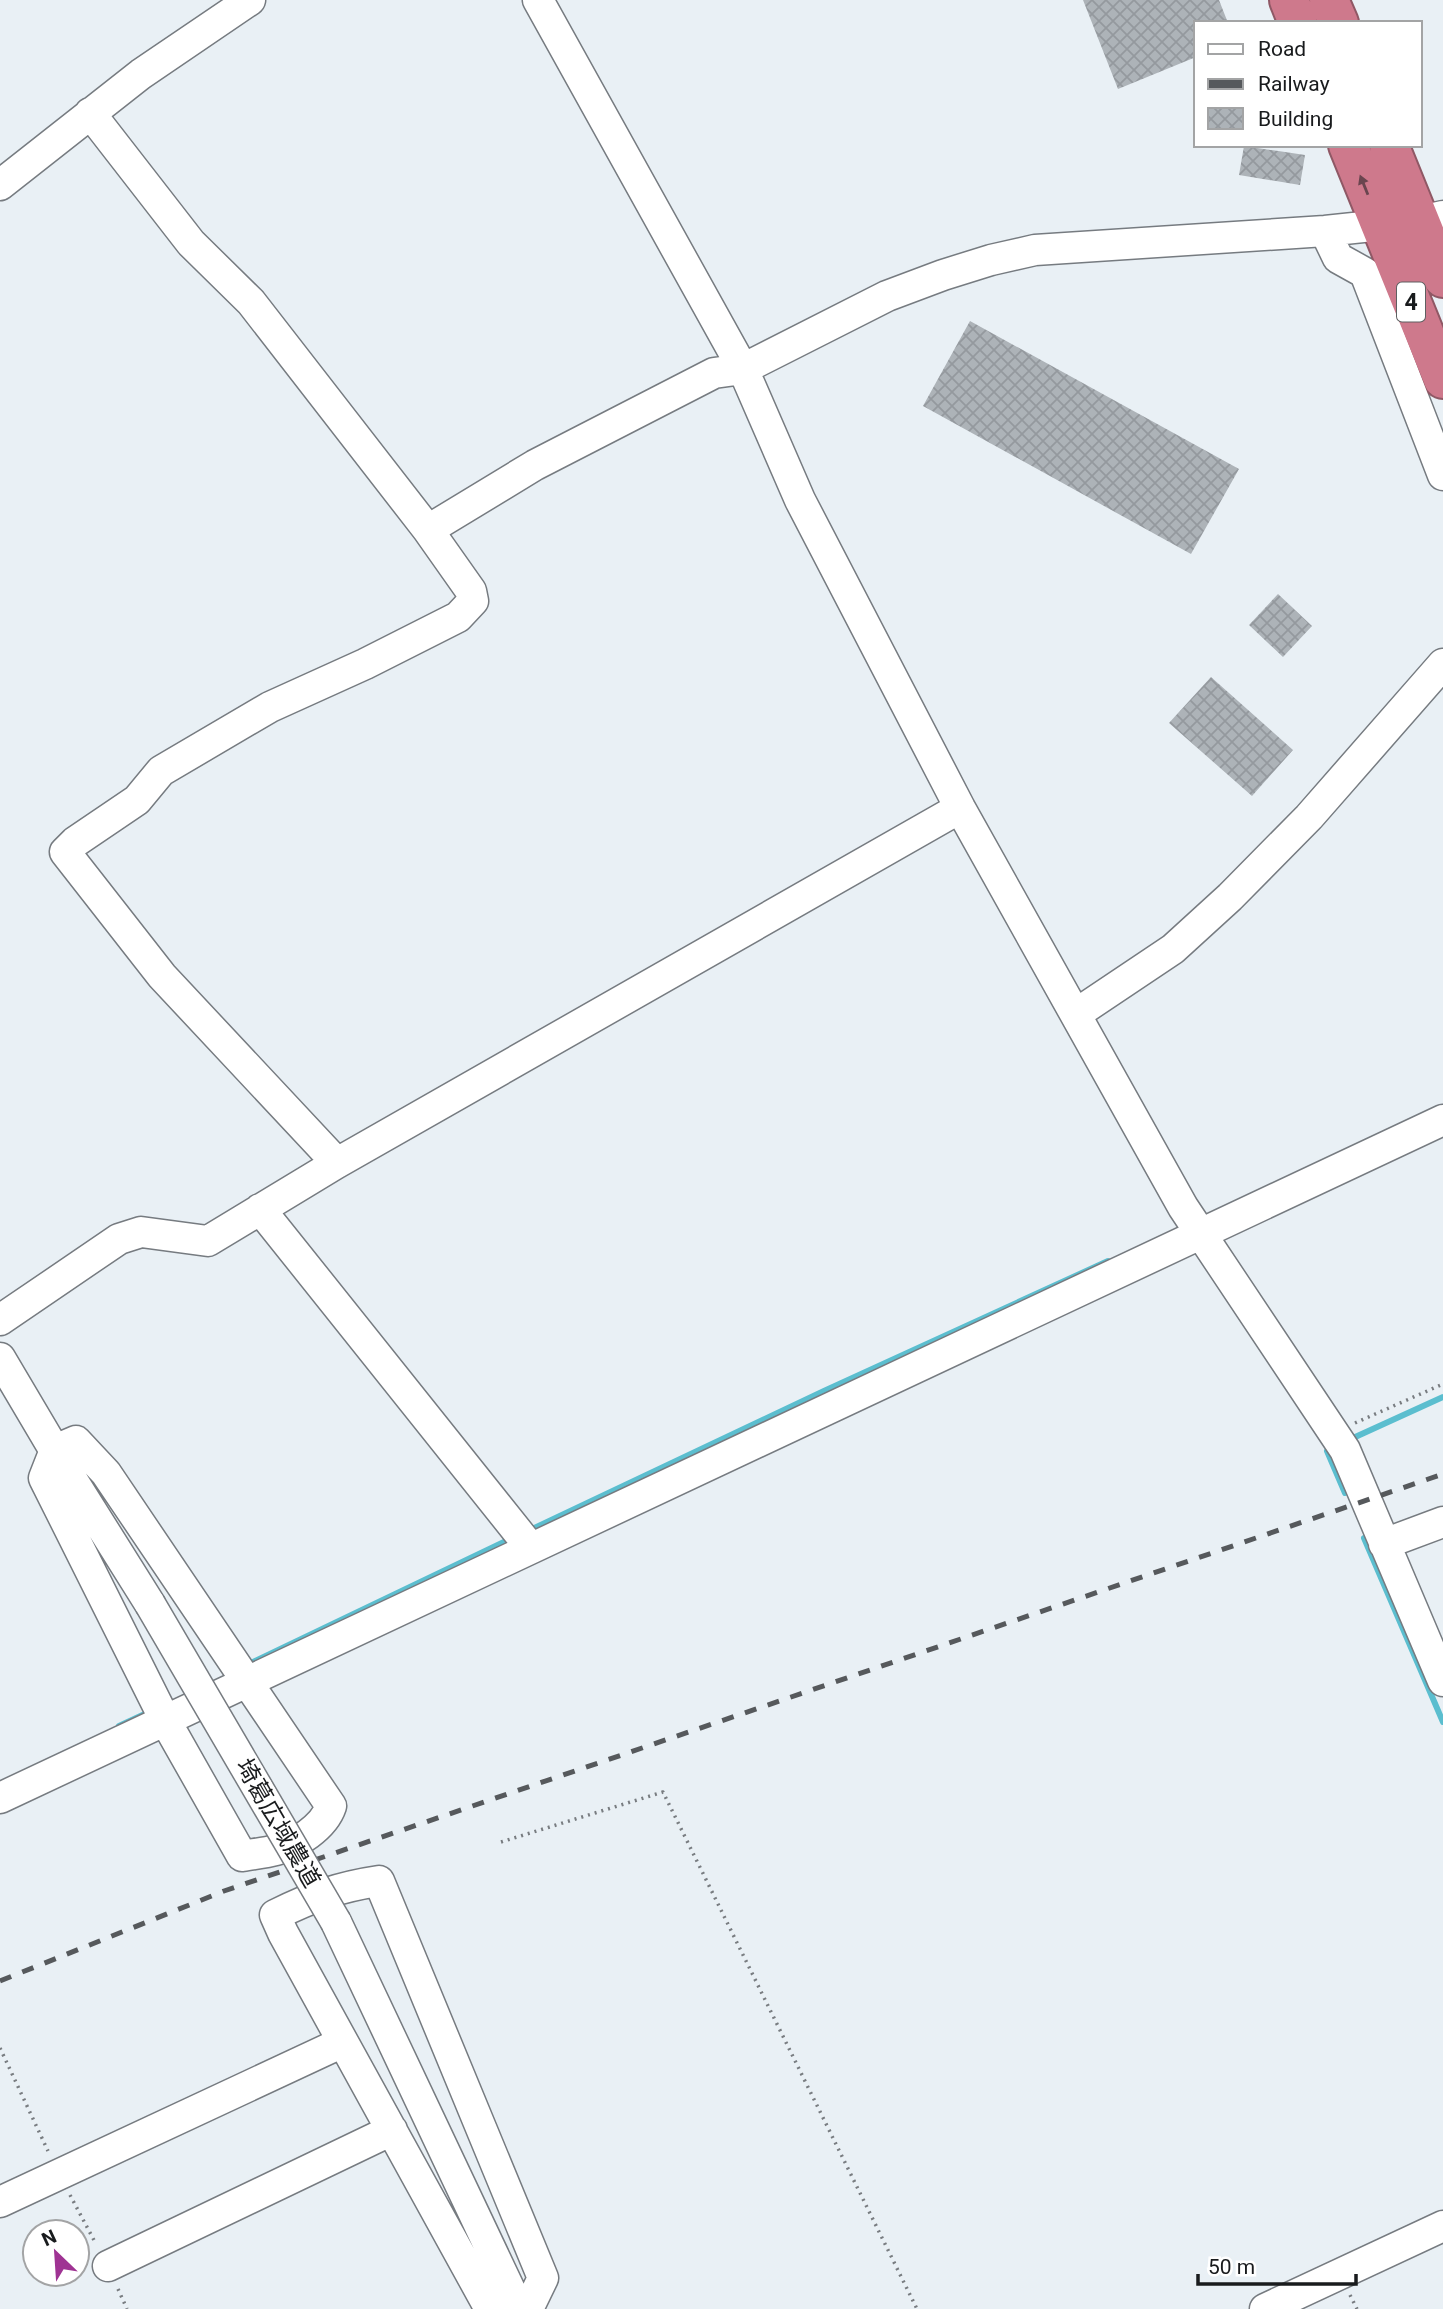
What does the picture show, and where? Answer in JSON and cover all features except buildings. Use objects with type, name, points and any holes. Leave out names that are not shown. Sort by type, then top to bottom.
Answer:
[{"type":"highway","points":[[1289,0],[1297,21]]},
{"type":"highway","points":[[1329,0],[1338,21]]},
{"type":"highway","name":"4","points":[[1349,147],[1443,379]]},
{"type":"highway","name":"4","points":[[1390,147],[1432,219],[1443,278]]},
{"type":"street","points":[[0,185],[141,74],[250,0]]},
{"type":"street","points":[[538,0],[743,369],[800,500],[960,808],[1183,1207],[1345,1450],[1443,1681]]},
{"type":"street","points":[[90,113],[191,243],[251,302],[428,530],[471,591],[472,601],[458,617],[365,664],[270,706],[161,771],[137,800],[75,842],[65,852],[162,976],[337,1163]]},
{"type":"street","points":[[428,530],[535,465],[714,373],[743,369],[887,296],[991,260],[1035,250],[1325,231],[1432,219]]},
{"type":"street","points":[[1325,231],[1338,258],[1366,273],[1443,475]]},
{"type":"street","points":[[1076,1014],[1174,949],[1230,897],[1309,817],[1443,664]]},
{"type":"street","points":[[0,1320],[119,1239],[141,1232],[208,1241],[337,1163],[960,808]]},
{"type":"street","points":[[0,1798],[1443,1120]]},
{"type":"street","points":[[260,1209],[530,1548]]},
{"type":"street","name":"埼葛広域農道","points":[[0,1358],[150,1604],[336,1922],[520,2309]]},
{"type":"street","points":[[76,1441],[106,1473],[331,1806],[328,1814],[306,1836],[277,1850],[243,1856],[165,1720],[44,1478],[55,1450],[76,1441]]},
{"type":"street","points":[[1384,1544],[1443,1522]]},
{"type":"street","points":[[490,2309],[283,1934],[275,1916],[304,1901],[344,1886],[379,1881],[543,2278],[528,2309]]},
{"type":"street","points":[[0,2202],[343,2042]]},
{"type":"street","points":[[108,2266],[392,2130]]},
{"type":"street","points":[[1265,2309],[1443,2226]]},
{"type":"path","points":[[1334,1433],[1443,1384]]},
{"type":"path","points":[[501,1842],[663,1792],[917,2309]]},
{"type":"waterway","points":[[528,1531],[1108,1261]]},
{"type":"waterway","points":[[1353,1438],[1443,1397]]},
{"type":"waterway","points":[[1327,1451],[1345,1493]]},
{"type":"waterway","points":[[251,1663],[512,1538]]},
{"type":"waterway","points":[[1364,1538],[1443,1722]]},
{"type":"waterway","points":[[119,1726],[147,1713]]},
{"type":"railway","points":[[0,1981],[224,1891],[1443,1474]]}]
